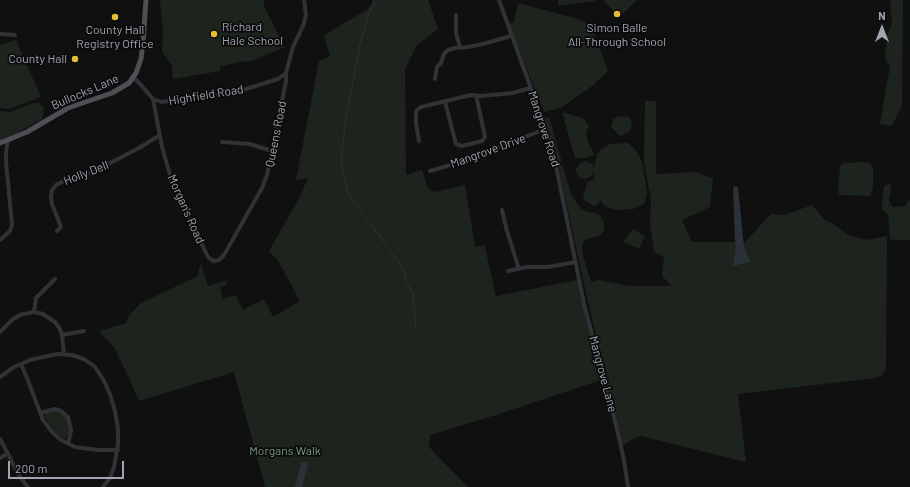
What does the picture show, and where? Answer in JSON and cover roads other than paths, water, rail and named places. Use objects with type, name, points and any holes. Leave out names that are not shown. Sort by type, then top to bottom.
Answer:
[{"type":"main road","points":[[133,78],[140,65],[142,54],[146,0]]},
{"type":"main road","name":"Bullocks Lane","points":[[0,143],[33,128],[68,108],[121,89],[133,78]]},
{"type":"street","name":"Queens Road","points":[[221,260],[268,175],[286,81],[286,73],[293,47],[305,20],[306,11],[304,0]]},
{"type":"street","name":"Mangrove Road","points":[[499,0],[546,129],[559,176],[576,262]]},
{"type":"street","points":[[456,15],[456,33],[460,47]]},
{"type":"street","points":[[0,34],[15,35]]},
{"type":"street","points":[[435,79],[437,67],[441,63],[444,54],[451,49],[479,45],[511,36]]},
{"type":"street","name":"Highfield Road","points":[[133,78],[153,99],[161,102],[222,94],[267,82],[286,73]]},
{"type":"street","points":[[419,141],[416,122],[417,110],[421,107],[471,95],[476,96],[513,93],[530,88]]},
{"type":"street","points":[[445,102],[456,144],[462,146],[482,141],[485,137],[476,96]]},
{"type":"street","name":"Morgan's Road","points":[[153,99],[170,175],[181,202],[208,257],[213,261],[221,260]]},
{"type":"street","name":"Mangrove Drive","points":[[430,171],[546,129]]},
{"type":"street","name":"Holly Dell","points":[[56,230],[62,227],[52,204],[51,197],[52,190],[56,185],[77,174],[93,172],[139,148],[160,135]]},
{"type":"street","points":[[0,240],[10,231],[12,225],[5,156],[8,140]]},
{"type":"street","points":[[222,142],[250,144],[272,151]]},
{"type":"street","points":[[502,210],[519,269]]},
{"type":"street","points":[[508,271],[530,267],[543,268],[576,262]]},
{"type":"street","name":"Mangrove Lane","points":[[576,262],[584,304],[622,446],[628,487]]},
{"type":"street","points":[[34,312],[36,298],[55,279]]},
{"type":"street","points":[[0,332],[16,317],[25,313],[34,312],[43,314],[58,325],[62,335],[64,354]]},
{"type":"street","points":[[62,335],[84,331]]},
{"type":"street","points":[[1,376],[21,364],[38,358],[64,354],[78,357],[89,362],[95,367],[110,394],[118,430],[118,450],[114,467],[110,478],[103,487]]},
{"type":"street","points":[[21,364],[40,414],[47,427],[53,433],[75,447],[84,449],[118,450]]},
{"type":"street","points":[[40,414],[55,409],[62,411],[68,417],[71,430],[68,443]]},
{"type":"street","points":[[0,439],[20,477],[28,487]]},
{"type":"street","points":[[0,458],[8,453]]},
{"type":"waterway","points":[[373,0],[374,5],[370,10],[360,44],[346,117],[342,150],[342,169],[348,194],[372,227],[375,228],[375,233],[379,234],[402,267],[405,274],[405,280],[413,294],[416,330]]},
{"type":"place","name":"Simon Balle All-Through School","points":[[617,14]]},
{"type":"place","name":"County Hall Registry Office","points":[[115,17]]},
{"type":"place","name":"Richard Hale School","points":[[214,34]]},
{"type":"place","name":"County Hall","points":[[75,59]]},
{"type":"park label","name":"Morgans Walk","points":[[285,451]]}]
